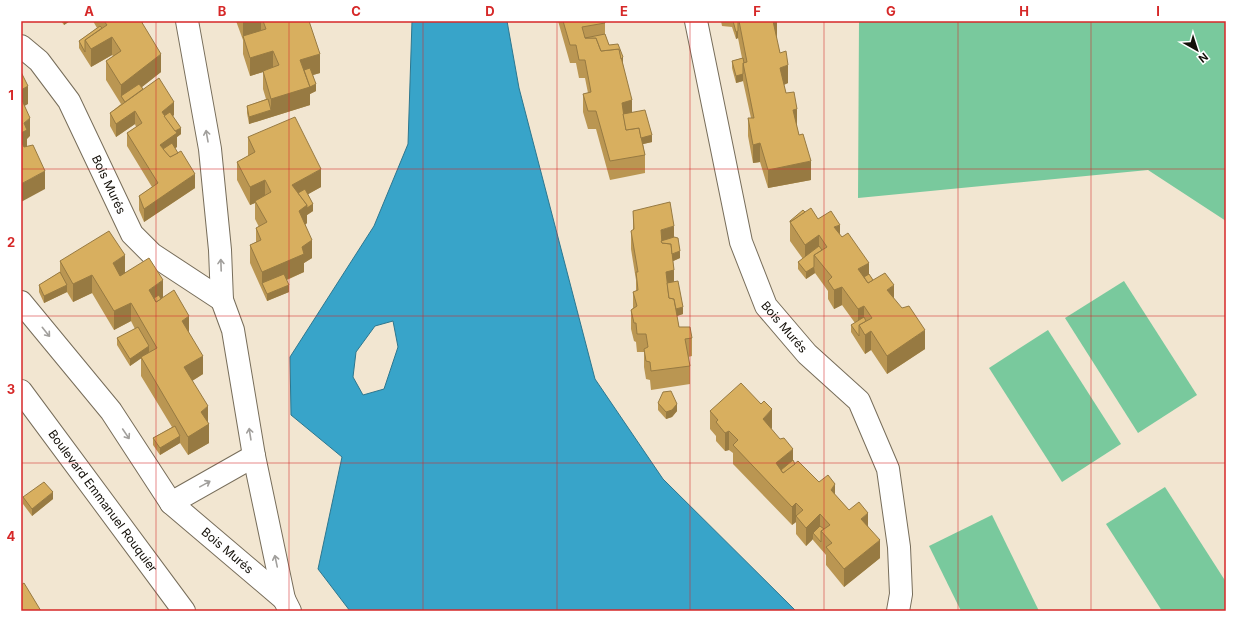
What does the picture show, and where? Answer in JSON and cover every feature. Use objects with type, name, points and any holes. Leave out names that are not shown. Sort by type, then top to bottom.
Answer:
[{"type":"street","name":"Bois Murés","points":[[187,21],[210,149],[220,250],[222,300],[233,330],[254,456],[287,605]]},
{"type":"street","name":"Bois Murés","points":[[696,21],[740,242],[766,306],[807,354],[859,401],[888,470],[899,547],[901,594],[898,611]]},
{"type":"street","name":"Bois Murés","points":[[21,46],[39,61],[69,101],[132,234],[152,254],[222,300]]},
{"type":"street","name":"Bois Murés","points":[[21,302],[111,412],[171,503],[287,605]]},
{"type":"street","name":"Boulevard Emmanuel Rouquier","points":[[21,391],[184,611]]},
{"type":"street","points":[[171,503],[254,456]]},
{"type":"green space","points":[[859,21],[1226,21],[1226,221],[1148,170],[858,198]]},
{"type":"green space","points":[[1124,281],[1197,395],[1138,433],[1065,318]]},
{"type":"green space","points":[[1048,330],[1121,444],[1062,482],[989,368]]},
{"type":"green space","points":[[1165,487],[1226,582],[1226,609],[1222,611],[1162,611],[1106,524]]},
{"type":"green space","points":[[992,515],[1039,611],[961,611],[929,546]]},
{"type":"water","points":[[412,21],[507,21],[519,88],[595,379],[663,479],[796,611],[350,611],[318,569],[342,457],[291,415],[290,357],[374,226],[408,144]],"holes":[[[393,321],[398,347],[384,389],[363,395],[353,377],[356,352],[375,326]]]},
{"type":"building","points":[[104,21],[141,21],[161,54],[121,85],[106,61],[121,51],[112,37],[91,49],[85,40],[107,25]]},
{"type":"building","points":[[263,21],[309,21],[320,54],[300,60],[310,87],[271,99],[263,71],[279,65],[273,51],[250,58],[243,36],[266,29]]},
{"type":"building","points":[[563,21],[605,21],[605,23],[582,27],[585,38],[596,38],[601,51],[619,49],[632,100],[622,103],[626,130],[639,128],[645,155],[610,161],[596,111],[588,111],[583,94],[591,92],[585,60],[579,60],[576,45],[570,45]]},
{"type":"building","points":[[733,21],[738,21],[738,31],[736,32]]},
{"type":"building","points":[[739,21],[773,21],[780,53],[786,51],[788,65],[780,68],[786,93],[794,92],[797,109],[793,110],[799,135],[803,134],[811,161],[768,170],[760,143],[753,145],[748,118],[754,118],[743,63],[747,62]]},
{"type":"building","points":[[100,26],[102,28],[85,40],[85,52],[79,41]]},
{"type":"building","points":[[605,34],[609,45],[618,44],[623,57],[621,59],[619,49],[601,51],[596,38],[585,38]]},
{"type":"building","points":[[743,58],[743,74],[736,76],[732,61]]},
{"type":"building","points":[[310,68],[316,84],[310,87],[304,70]]},
{"type":"building","points":[[21,72],[28,86],[21,90]]},
{"type":"building","points":[[159,78],[174,102],[162,112],[177,133],[160,145],[170,157],[181,151],[195,174],[144,209],[139,196],[158,183],[127,133],[142,123],[135,111],[116,124],[110,113]]},
{"type":"building","points":[[139,84],[143,89],[125,102],[121,96]]},
{"type":"building","points":[[21,98],[30,118],[24,123],[27,130],[21,133]]},
{"type":"building","points":[[268,99],[271,110],[249,117],[247,106]]},
{"type":"building","points":[[645,110],[652,135],[641,138],[639,128],[626,130],[623,114]]},
{"type":"building","points":[[170,112],[181,128],[175,131],[164,116]]},
{"type":"building","points":[[295,117],[321,169],[292,185],[307,205],[299,211],[312,240],[302,247],[304,254],[262,272],[250,245],[261,240],[256,228],[267,222],[255,201],[271,192],[265,180],[250,187],[237,162],[255,152],[248,137]]},
{"type":"building","points":[[21,141],[24,147],[33,145],[45,171],[21,184]]},
{"type":"building","points":[[172,143],[178,153],[170,157],[163,149]]},
{"type":"building","points":[[305,189],[313,204],[307,208],[307,205],[298,193]]},
{"type":"building","points":[[670,202],[674,226],[661,230],[662,243],[671,244],[674,270],[666,272],[669,298],[674,299],[679,327],[690,327],[692,338],[685,339],[690,366],[651,371],[650,362],[646,361],[644,349],[648,347],[646,334],[637,334],[636,323],[634,323],[631,310],[637,306],[633,292],[638,290],[636,272],[638,272],[631,231],[634,229],[633,211]]},
{"type":"building","points":[[811,208],[818,219],[831,211],[840,225],[834,227],[842,237],[848,233],[869,263],[858,269],[868,283],[885,273],[894,285],[887,290],[902,308],[909,306],[925,330],[887,356],[871,331],[865,335],[859,325],[872,318],[864,306],[858,309],[842,287],[834,290],[828,281],[832,277],[814,255],[827,247],[819,235],[805,245],[790,222]]},
{"type":"building","points":[[803,210],[805,212],[790,222],[790,221]]},
{"type":"building","points":[[109,231],[125,255],[113,263],[120,276],[149,258],[163,280],[149,290],[156,302],[174,290],[189,316],[182,321],[203,356],[184,367],[208,406],[201,412],[209,424],[188,437],[141,357],[157,348],[131,303],[114,311],[92,275],[73,284],[60,261]]},
{"type":"building","points":[[674,237],[678,238],[680,251],[672,254],[671,244],[662,243],[661,241]]},
{"type":"building","points":[[819,246],[822,250],[814,255],[814,267],[806,272],[798,262]]},
{"type":"building","points":[[60,272],[67,285],[44,296],[39,285]]},
{"type":"building","points":[[284,274],[289,285],[267,294],[262,283]]},
{"type":"building","points":[[869,274],[873,280],[868,283],[864,277]]},
{"type":"building","points":[[678,281],[683,307],[676,309],[674,299],[669,298],[667,283]]},
{"type":"building","points":[[159,295],[161,299],[156,302],[154,298]]},
{"type":"building","points":[[864,317],[866,321],[859,325],[859,336],[851,325]]},
{"type":"building","points":[[138,327],[149,346],[130,359],[117,338]]},
{"type":"building","points":[[741,383],[761,404],[764,401],[772,409],[763,419],[780,439],[784,438],[793,449],[776,463],[783,473],[798,461],[819,482],[828,475],[835,484],[831,490],[849,510],[859,502],[868,513],[861,519],[880,540],[844,569],[826,547],[832,543],[821,531],[830,525],[820,514],[806,528],[796,516],[803,510],[796,503],[792,507],[733,445],[738,440],[729,431],[725,433],[716,422],[718,420],[710,411]]},
{"type":"building","points":[[671,391],[677,404],[672,410],[666,412],[658,403],[663,392]]},
{"type":"building","points":[[175,426],[180,436],[160,448],[153,438]]},
{"type":"building","points":[[793,460],[795,464],[783,473],[781,470]]},
{"type":"building","points":[[44,482],[53,492],[32,509],[23,497]]},
{"type":"building","points":[[820,526],[824,529],[821,531],[821,542],[813,533]]},
{"type":"building","points":[[24,583],[41,611],[21,611],[21,585]]}]
